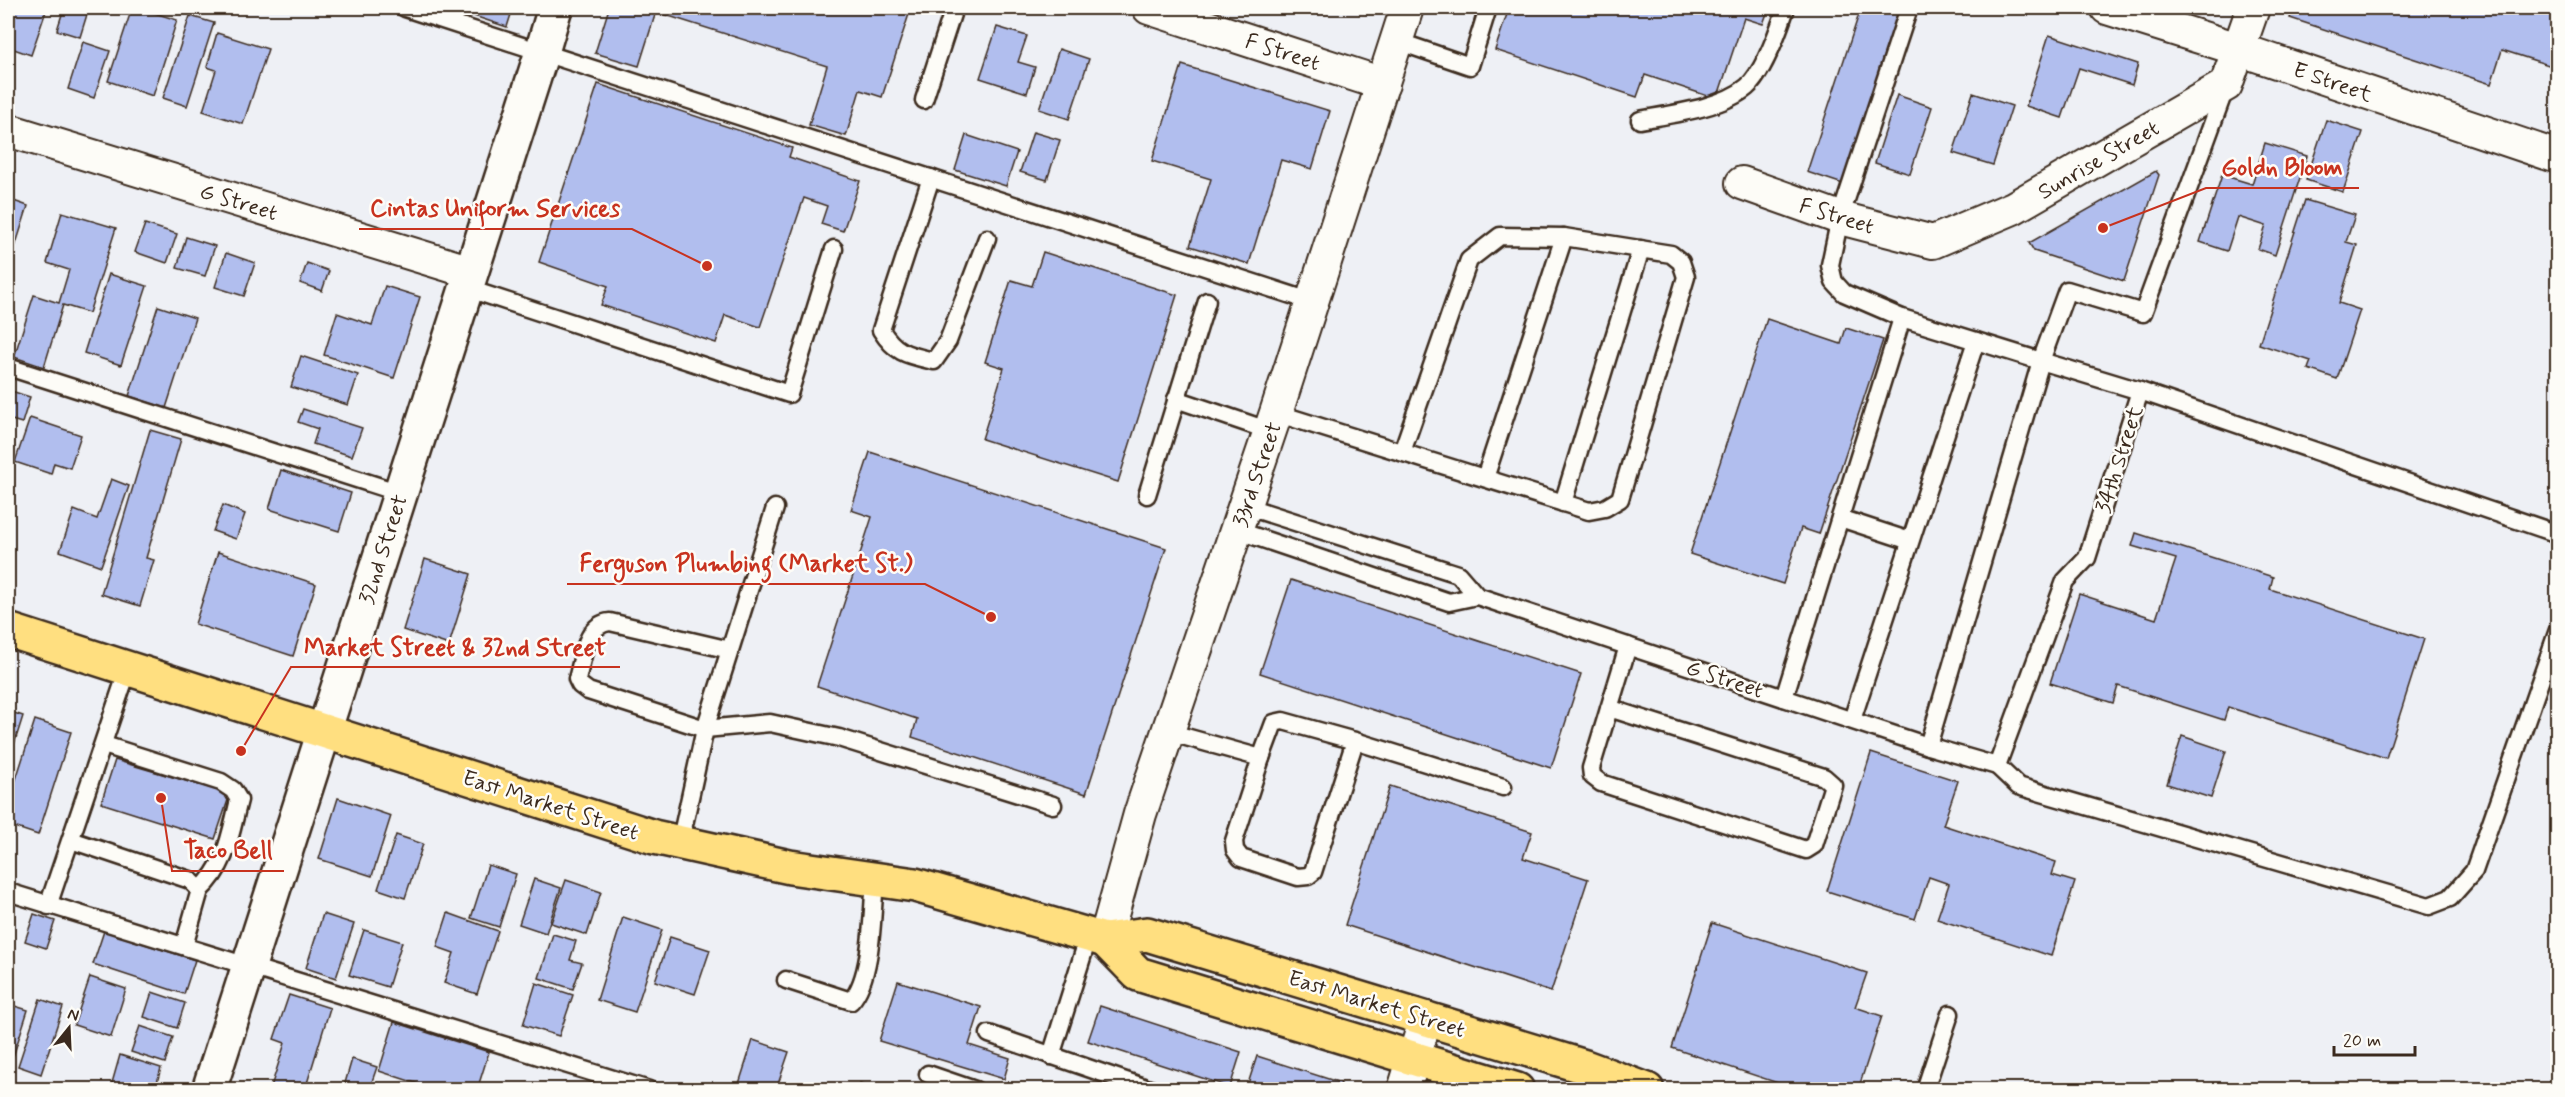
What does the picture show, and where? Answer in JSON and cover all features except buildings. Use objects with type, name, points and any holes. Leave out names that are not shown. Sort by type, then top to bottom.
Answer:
[{"type":"main road","name":"32nd Street","points":[[209,1089],[555,8]]},
{"type":"main road","name":"East Market Street","points":[[8,630],[582,815],[680,843],[790,867],[915,885],[1097,938],[1147,934],[1585,1067],[1647,1089]]},
{"type":"main road","name":"East Market Street","points":[[1097,938],[1138,974],[1517,1089]]},
{"type":"street","name":"F Street","points":[[1149,8],[1383,84]]},
{"type":"street","name":"33rd Street","points":[[1097,938],[1313,302],[1407,8]]},
{"type":"street","name":"E Street","points":[[2107,8],[2238,49],[2558,157]]},
{"type":"street","points":[[2226,85],[2253,8]]},
{"type":"street","name":"Sunrise Street","points":[[1933,242],[2013,208],[2226,85]]},
{"type":"street","name":"G Street","points":[[8,130],[468,280]]},
{"type":"street","name":"F Street","points":[[1742,183],[1840,218],[1933,242]]},
{"type":"street","points":[[1404,1089],[1426,1018]]},
{"type":"lane","points":[[405,8],[1313,302]]},
{"type":"lane","points":[[924,100],[954,8]]},
{"type":"lane","points":[[1397,42],[1470,66],[1488,8]]},
{"type":"lane","points":[[1640,120],[1710,104],[1730,97],[1748,86],[1775,39],[1786,8]]},
{"type":"lane","name":"34th Street","points":[[1909,8],[1840,218],[1830,265],[1834,282],[1844,293],[1857,300],[1902,318],[2140,391],[2087,558],[2065,581],[1997,766]]},
{"type":"lane","points":[[1928,746],[2042,361],[2067,290],[2143,313],[2226,85]]},
{"type":"lane","points":[[931,178],[881,330],[891,346],[911,356],[934,361],[948,341],[987,238]]},
{"type":"lane","points":[[1176,399],[1402,452],[1589,511],[1605,508],[1620,499],[1686,277],[1681,262],[1671,254],[1564,237],[1500,236],[1469,260],[1402,452]]},
{"type":"lane","points":[[1485,478],[1564,237]]},
{"type":"lane","points":[[468,280],[789,394],[834,249]]},
{"type":"lane","points":[[1563,503],[1641,249]]},
{"type":"lane","points":[[1147,495],[1207,301]]},
{"type":"lane","points":[[1784,698],[1902,318]]},
{"type":"lane","points":[[1852,720],[1976,341]]},
{"type":"lane","points":[[8,367],[400,493]]},
{"type":"lane","points":[[2140,391],[2558,534]]},
{"type":"lane","points":[[680,843],[705,729],[774,508]]},
{"type":"lane","name":"G Street","points":[[1240,518],[1449,602],[1477,596],[1928,746],[1997,766]]},
{"type":"lane","name":"G Street","points":[[1240,518],[1458,574],[1477,596]]},
{"type":"lane","points":[[1840,518],[1910,541]]},
{"type":"lane","points":[[730,650],[610,622],[600,623],[592,631],[577,679],[580,685],[588,691],[705,729],[770,723],[839,738],[1053,805]]},
{"type":"lane","points":[[1997,766],[2018,786],[2429,906],[2450,898],[2474,871],[2558,630]]},
{"type":"lane","points":[[1609,708],[1824,777],[1833,785],[1814,845],[1806,850],[1601,783],[1592,776],[1591,768],[1609,708],[1628,646]]},
{"type":"lane","points":[[48,906],[128,669]]},
{"type":"lane","points":[[1355,741],[1312,872],[1308,876],[1299,877],[1241,858],[1235,850],[1234,841],[1274,723],[1283,721],[1355,741],[1503,787]]},
{"type":"lane","points":[[1168,732],[1261,758]]},
{"type":"lane","points":[[104,745],[221,782],[233,790],[239,800],[223,861],[213,878],[200,890],[184,946]]},
{"type":"lane","points":[[71,840],[190,880],[200,890]]},
{"type":"lane","points":[[786,980],[851,1001],[858,993],[866,965],[875,879]]},
{"type":"lane","points":[[8,892],[649,1089]]},
{"type":"lane","points":[[1051,1056],[1097,938]]},
{"type":"lane","points":[[1924,1089],[1950,1014]]},
{"type":"lane","points":[[989,1034],[1152,1089]]},
{"type":"lane","points":[[928,1074],[975,1089]]},
{"type":"waterway","points":[[683,1086],[685,1090]]},
{"type":"place","name":"Goldn Bloom","points":[[2103,228]]},
{"type":"place","name":"Cintas Uniform Services","points":[[707,266]]},
{"type":"place","name":"Ferguson Plumbing (Market St.)","points":[[991,617]]},
{"type":"place","name":"Market Street & 32nd Street","points":[[241,751]]},
{"type":"place","name":"Taco Bell","points":[[161,798]]}]
